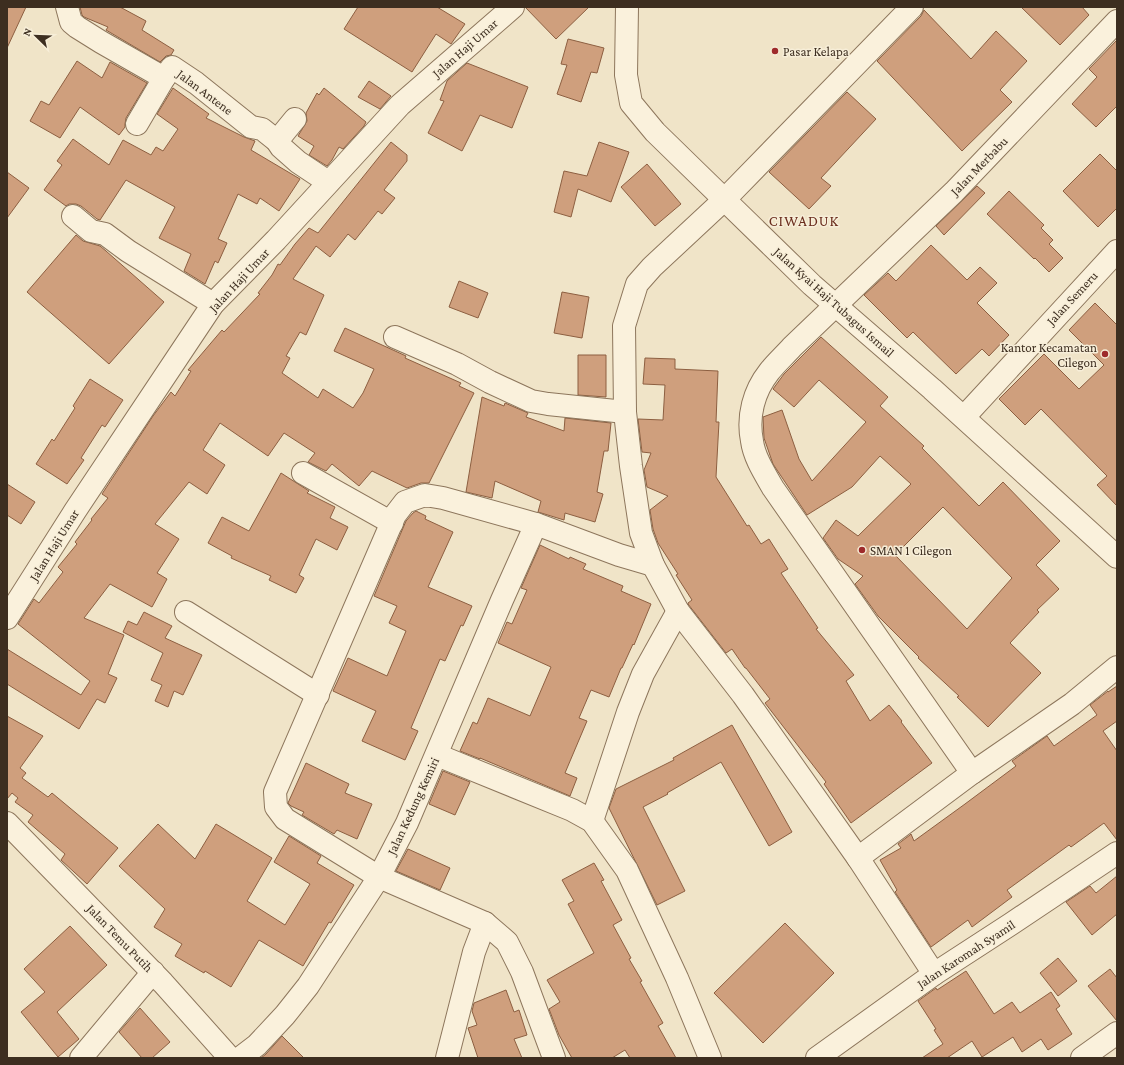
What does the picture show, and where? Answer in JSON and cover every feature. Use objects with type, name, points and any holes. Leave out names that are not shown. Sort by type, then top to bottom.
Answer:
[{"type":"street","name":"Jalan Antene","points":[[67,7],[71,22],[77,27],[164,78],[172,67],[196,83],[251,127],[262,129],[278,141],[281,147],[298,162],[328,182]]},
{"type":"street","name":"Jalan Haji Umar","points":[[7,618],[75,511],[213,304],[276,240],[400,105],[513,7]]},
{"type":"street","name":"Jalan Kyai Haji Tubagus Ismail","points":[[627,7],[626,75],[631,103],[654,132],[812,285],[964,417],[1117,557]]},
{"type":"street","points":[[912,7],[724,199],[652,267],[638,284],[624,326],[625,412],[630,466],[641,533],[654,565],[678,611],[743,695],[858,858],[934,974]]},
{"type":"street","name":"Jalan Merbabu","points":[[972,773],[773,488],[760,464],[752,442],[751,420],[754,397],[769,372],[792,347],[954,192],[1117,21]]},
{"type":"street","points":[[137,124],[164,78]]},
{"type":"street","points":[[278,141],[295,119]]},
{"type":"street","points":[[73,216],[91,231],[105,234],[128,251],[213,304]]},
{"type":"street","name":"Jalan Semeru","points":[[964,417],[1117,250]]},
{"type":"street","points":[[395,337],[457,364],[508,391],[531,401],[543,404],[625,412]]},
{"type":"street","points":[[302,473],[392,523]]},
{"type":"street","points":[[554,1058],[522,972],[506,942],[485,923],[379,877],[285,819],[276,807],[275,792],[395,515],[406,502],[425,495],[443,498],[536,524],[654,565]]},
{"type":"street","name":"Jalan Kedung Kemiri","points":[[240,1058],[256,1045],[285,1015],[308,986],[379,877],[407,823],[536,524]]},
{"type":"street","points":[[592,821],[628,712],[643,674],[678,611]]},
{"type":"street","points":[[186,612],[318,695]]},
{"type":"street","points":[[858,858],[972,773],[1072,704],[1117,667]]},
{"type":"street","points":[[436,755],[572,810],[592,821],[627,870],[677,978],[710,1058]]},
{"type":"street","name":"Jalan Temu Putih","points":[[7,823],[153,972],[230,1058]]},
{"type":"street","name":"Jalan Karomah Syamil","points":[[817,1058],[934,974],[1117,853]]},
{"type":"street","points":[[447,1058],[474,952],[485,923]]},
{"type":"street","points":[[81,1058],[153,972]]},
{"type":"street","points":[[1082,1058],[1117,1033]]},
{"type":"building","points":[[7,7],[26,7],[7,48]]},
{"type":"building","points":[[80,7],[120,7],[146,21],[142,30],[174,50],[171,55],[166,56],[160,62],[106,30],[108,27],[84,17]]},
{"type":"building","points":[[358,7],[437,7],[465,24],[451,44],[436,34],[412,72],[344,29]]},
{"type":"building","points":[[525,7],[589,7],[556,39]]},
{"type":"building","points":[[1021,7],[1082,7],[1089,15],[1060,45]]},
{"type":"building","points":[[924,10],[971,59],[996,31],[1027,61],[1000,90],[1012,102],[962,151],[877,61],[921,16]]},
{"type":"building","points":[[568,39],[604,48],[597,73],[591,72],[581,102],[557,94],[567,65],[561,64]]},
{"type":"building","points":[[1117,40],[1117,106],[1096,127],[1072,104],[1097,77],[1089,69]]},
{"type":"building","points":[[77,61],[102,78],[110,62],[147,83],[126,118],[125,127],[119,135],[80,107],[60,138],[30,121],[41,101],[49,105]]},
{"type":"building","points":[[467,63],[528,87],[512,128],[480,115],[462,151],[428,133],[444,101],[440,100],[447,81]]},
{"type":"building","points":[[369,81],[391,96],[380,109],[358,97]]},
{"type":"building","points":[[173,88],[209,114],[206,118],[255,141],[251,150],[300,179],[279,211],[260,198],[257,204],[238,194],[218,239],[227,243],[218,263],[215,261],[205,284],[184,271],[191,254],[159,238],[175,207],[126,180],[100,220],[81,206],[69,204],[66,206],[44,190],[62,165],[57,161],[73,139],[109,165],[123,140],[151,155],[156,147],[163,151],[178,129],[157,114]]},
{"type":"building","points":[[324,88],[366,122],[343,149],[339,147],[327,166],[309,155],[314,146],[298,136],[307,121],[306,113],[317,93],[319,95]]},
{"type":"building","points":[[847,92],[876,119],[821,178],[831,186],[809,209],[769,172]]},
{"type":"building","points":[[391,142],[407,155],[407,161],[384,190],[395,198],[382,214],[378,211],[355,240],[348,234],[330,257],[316,246],[293,279],[324,295],[306,335],[300,332],[286,356],[290,358],[282,373],[318,398],[323,389],[353,408],[363,393],[374,369],[334,351],[345,328],[406,356],[405,358],[461,383],[459,386],[474,393],[429,483],[421,483],[407,488],[372,471],[359,486],[332,464],[326,471],[308,462],[315,453],[284,433],[268,456],[220,423],[203,450],[225,465],[207,494],[189,482],[155,524],[179,539],[157,573],[167,579],[152,607],[110,584],[84,618],[124,635],[108,674],[117,678],[105,703],[97,699],[79,729],[7,684],[7,649],[81,695],[90,681],[18,624],[34,599],[39,603],[63,572],[58,567],[77,544],[75,542],[108,498],[102,494],[153,416],[171,392],[175,396],[191,371],[188,370],[222,330],[224,332],[260,294],[258,293],[272,275],[278,264],[280,265],[309,228],[318,233]]},
{"type":"building","points":[[599,142],[629,152],[611,202],[578,189],[571,217],[554,212],[564,171],[587,176]]},
{"type":"building","points":[[1100,154],[1117,171],[1117,208],[1098,227],[1063,191]]},
{"type":"building","points":[[647,164],[681,204],[655,226],[621,187]]},
{"type":"building","points":[[7,172],[29,188],[7,218]]},
{"type":"building","points":[[977,186],[985,193],[944,235],[936,226]]},
{"type":"building","points":[[1009,191],[1044,225],[1041,228],[1053,240],[1049,244],[1063,258],[1049,272],[987,214]]},
{"type":"building","points":[[76,235],[83,241],[100,246],[164,302],[109,364],[27,292]]},
{"type":"building","points":[[931,245],[967,280],[980,267],[997,283],[977,303],[1009,335],[989,356],[982,349],[956,374],[913,332],[907,338],[864,295],[888,273],[896,281]]},
{"type":"building","points":[[459,281],[488,293],[478,318],[449,307]]},
{"type":"building","points":[[562,292],[589,297],[582,338],[554,333]]},
{"type":"building","points":[[1095,303],[1117,325],[1117,506],[1097,485],[1107,476],[1041,409],[1025,425],[999,399],[1044,354],[1079,389],[1104,365],[1069,330]]},
{"type":"building","points":[[821,337],[888,397],[880,406],[924,446],[922,448],[979,506],[1003,482],[1060,541],[1036,565],[1059,589],[1037,610],[1039,612],[1010,643],[1041,673],[988,727],[957,697],[959,696],[918,658],[919,657],[878,616],[855,584],[863,576],[838,559],[823,538],[836,520],[858,536],[911,484],[880,456],[852,487],[807,515],[773,464],[764,438],[763,417],[782,410],[799,459],[812,481],[866,422],[819,380],[794,407],[773,389],[784,374]],"holes":[[[943,507],[1012,578],[967,629],[895,555]]]},
{"type":"building","points":[[578,355],[606,355],[606,397],[578,395]]},
{"type":"building","points":[[645,358],[675,359],[675,369],[718,371],[716,422],[719,422],[716,477],[747,526],[749,525],[761,544],[769,539],[788,569],[781,573],[818,628],[816,629],[854,675],[846,681],[870,721],[889,705],[932,763],[851,823],[824,784],[826,782],[765,703],[770,699],[732,649],[726,653],[688,604],[692,600],[676,575],[678,574],[658,543],[653,529],[650,510],[668,496],[647,487],[644,470],[651,453],[642,452],[638,419],[663,420],[665,385],[643,384]]},
{"type":"building","points":[[90,379],[123,400],[105,427],[102,425],[81,458],[84,460],[67,484],[36,464],[52,439],[54,441],[75,408],[73,406]]},
{"type":"building","points":[[482,397],[504,406],[505,403],[528,413],[526,417],[564,431],[565,418],[611,423],[608,451],[604,451],[597,492],[603,494],[595,522],[565,513],[564,520],[538,512],[541,501],[495,481],[492,498],[466,492]]},
{"type":"building","points":[[281,473],[309,491],[307,493],[335,507],[330,518],[348,527],[337,550],[316,539],[299,575],[304,578],[296,593],[269,580],[271,576],[231,558],[232,556],[208,543],[222,517],[249,531]]},
{"type":"building","points":[[7,484],[35,502],[21,524],[7,515]]},
{"type":"building","points":[[416,511],[426,516],[425,519],[453,532],[428,587],[472,606],[463,626],[461,625],[445,661],[440,659],[411,728],[418,731],[405,760],[362,741],[376,711],[333,691],[348,658],[387,676],[406,631],[389,623],[397,606],[374,596],[406,521]]},
{"type":"building","points":[[540,545],[569,559],[570,557],[586,564],[583,569],[623,586],[621,591],[651,604],[634,645],[633,644],[621,668],[609,697],[591,690],[579,718],[587,721],[565,773],[577,778],[570,796],[460,751],[473,722],[477,724],[488,698],[530,716],[551,667],[498,643],[507,622],[512,624],[527,590],[521,588]]},
{"type":"building","points":[[144,612],[172,626],[165,638],[202,655],[183,695],[174,691],[168,707],[155,701],[162,685],[151,680],[163,653],[123,632],[128,621],[137,625]]},
{"type":"building","points":[[1117,686],[1117,721],[1103,731],[1117,751],[1117,840],[1104,823],[1071,847],[1069,845],[1007,890],[1012,897],[972,927],[968,920],[931,947],[895,892],[897,890],[880,860],[901,848],[898,844],[911,834],[914,841],[965,804],[1016,766],[1012,761],[1047,736],[1054,746],[1097,715],[1090,705]]},
{"type":"building","points":[[7,716],[43,736],[20,768],[26,773],[22,778],[48,797],[52,793],[118,848],[87,884],[61,860],[65,854],[28,822],[33,815],[15,802],[18,798],[12,793],[7,799]]},
{"type":"building","points":[[732,725],[792,832],[769,846],[721,762],[667,793],[668,794],[643,807],[685,891],[657,905],[609,808],[616,789],[674,760],[673,758]]},
{"type":"building","points":[[306,763],[349,784],[345,793],[372,804],[357,839],[337,830],[334,834],[302,815],[304,812],[288,803]]},
{"type":"building","points":[[443,771],[470,782],[455,815],[429,804]]},
{"type":"building","points":[[158,824],[195,859],[216,824],[272,858],[247,901],[285,925],[310,884],[274,862],[289,836],[321,856],[317,863],[354,885],[331,923],[329,922],[303,966],[259,940],[231,987],[205,971],[204,973],[175,956],[182,944],[154,927],[165,909],[119,866]]},
{"type":"building","points":[[408,849],[450,868],[440,890],[396,871]]},
{"type":"building","points":[[594,863],[604,880],[601,881],[622,920],[613,925],[631,958],[629,959],[642,981],[640,982],[663,1023],[658,1026],[676,1058],[630,1058],[625,1050],[612,1058],[572,1058],[559,1035],[549,1009],[560,1002],[547,980],[594,953],[568,904],[574,901],[562,880]]},
{"type":"building","points":[[1117,876],[1117,914],[1092,935],[1066,902],[1090,886],[1096,893]]},
{"type":"building","points":[[785,923],[834,973],[763,1043],[714,993]]},
{"type":"building","points":[[70,926],[107,965],[57,1012],[79,1039],[58,1057],[21,1012],[45,992],[24,969]]},
{"type":"building","points":[[1058,958],[1077,981],[1058,996],[1040,973]]},
{"type":"building","points":[[1110,969],[1117,978],[1117,1021],[1088,986]]},
{"type":"building","points":[[966,971],[994,1014],[1012,1002],[1020,1013],[1051,992],[1060,1006],[1056,1009],[1072,1034],[1048,1050],[1041,1039],[1022,1052],[1013,1037],[982,1057],[972,1041],[947,1058],[922,1058],[943,1044],[934,1030],[936,1029],[918,1001],[936,988],[937,990]]},
{"type":"building","points":[[506,990],[514,1012],[519,1010],[527,1035],[514,1039],[522,1058],[478,1058],[468,1028],[477,1025],[472,1011],[474,1003]]},
{"type":"building","points":[[140,1008],[170,1042],[152,1058],[142,1058],[119,1032]]},
{"type":"building","points":[[282,1036],[304,1058],[261,1058]]},
{"type":"place","name":"Pasar Kelapa","points":[[775,51]]},
{"type":"place","name":"Kantor Kecamatan Cilegon","points":[[1105,354]]},
{"type":"place","name":"SMAN 1 Cilegon","points":[[862,550]]},
{"type":"district","name":"CIWADUK","points":[[804,221]]}]
